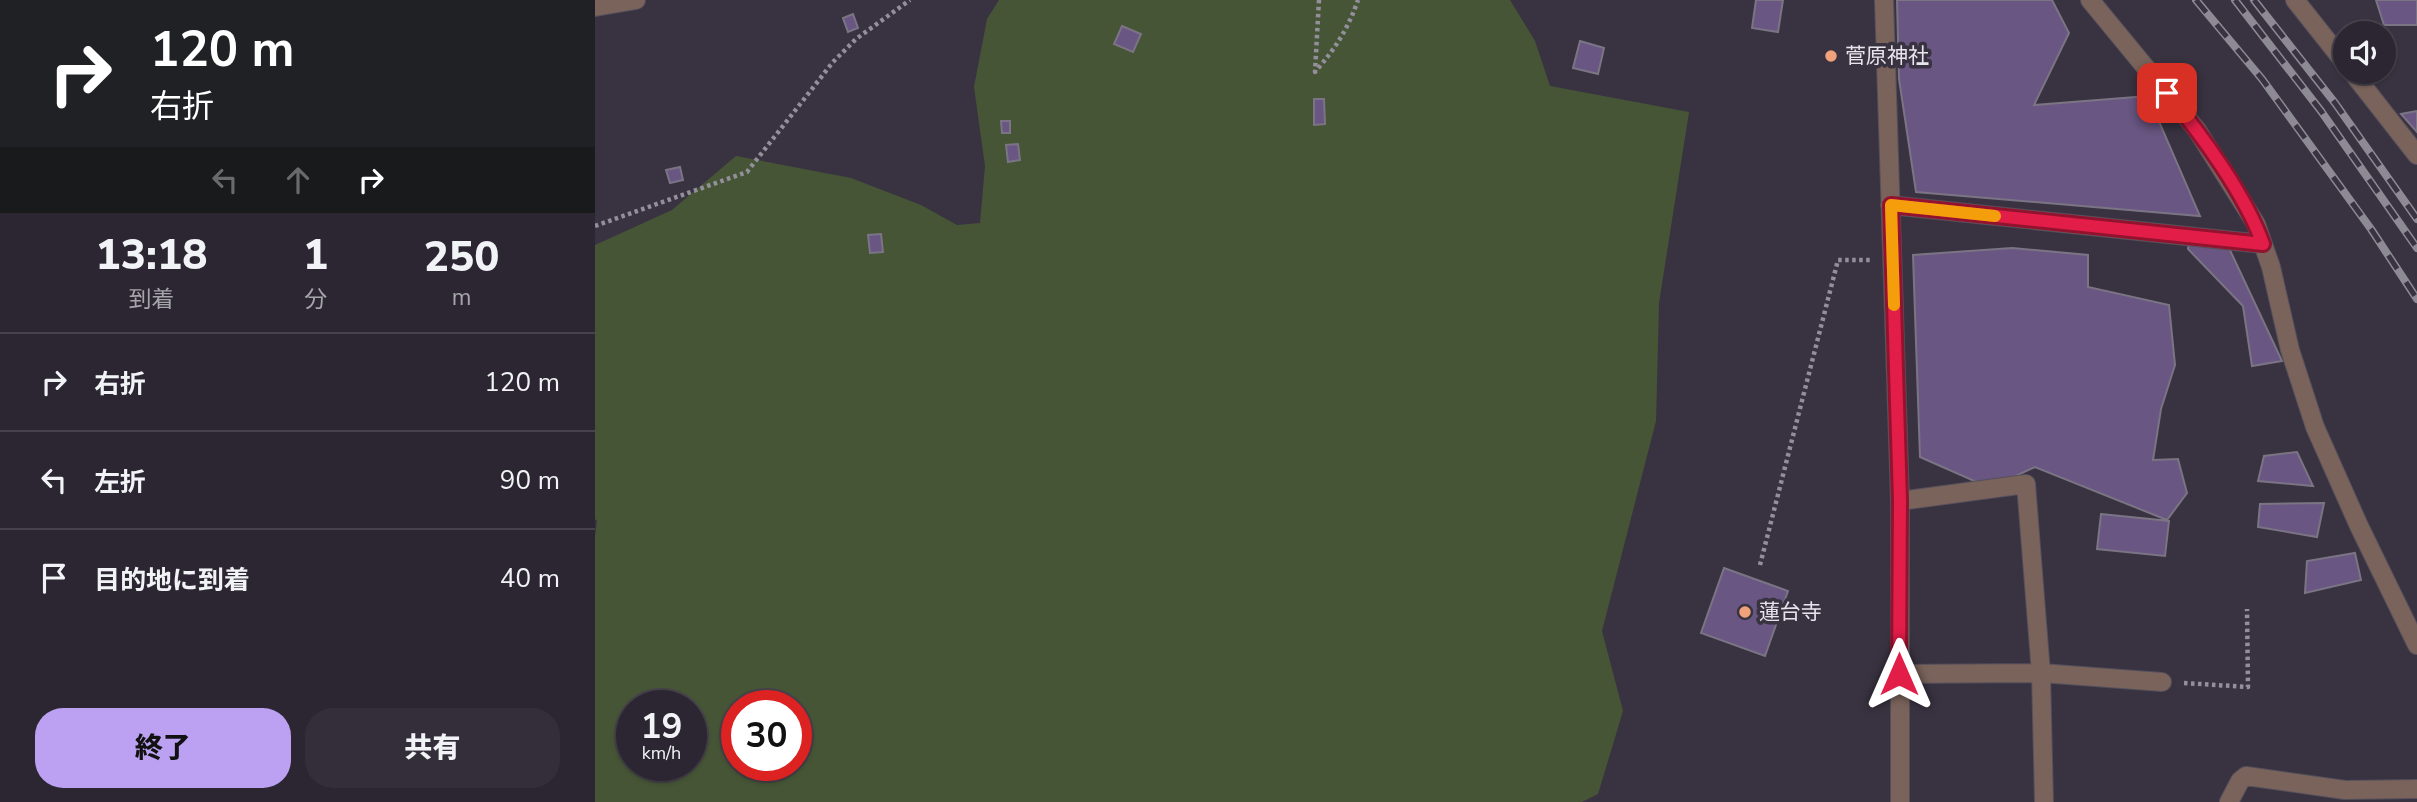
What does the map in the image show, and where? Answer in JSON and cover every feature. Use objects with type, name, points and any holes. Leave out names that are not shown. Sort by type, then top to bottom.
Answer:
[{"type":"street","points":[[595,7],[636,0]]},
{"type":"street","points":[[1884,0],[1900,501],[1901,802]]},
{"type":"street","points":[[2090,0],[2197,130],[2256,224],[2271,267],[2290,350],[2315,427],[2359,526],[2417,645]]},
{"type":"street","points":[[2295,0],[2333,48]]},
{"type":"street","points":[[2361,84],[2417,155]]},
{"type":"street","points":[[1891,205],[2263,244]]},
{"type":"street","points":[[1900,501],[2026,484],[2041,673],[2044,802]]},
{"type":"street","points":[[1899,674],[2041,673],[2162,682]]},
{"type":"street","points":[[2229,802],[2240,780],[2246,776],[2345,790],[2417,789]]},
{"type":"path","points":[[595,226],[747,172],[833,62],[856,39],[910,0]]},
{"type":"path","points":[[1319,0],[1315,72],[1337,46],[1350,23],[1358,0]]},
{"type":"path","points":[[1760,565],[1838,260],[1893,260]]},
{"type":"path","points":[[2162,682],[2248,687],[2246,609]]},
{"type":"green space","points":[[999,0],[1510,0],[1535,41],[1550,86],[1689,112],[1659,303],[1656,421],[1602,631],[1623,711],[1598,794],[1582,802],[595,802],[595,245],[672,210],[736,156],[851,178],[921,205],[957,225],[980,223],[985,166],[974,87],[987,19]]},
{"type":"building","points":[[1756,0],[1783,0],[1778,32],[1752,28]]},
{"type":"building","points":[[1897,0],[2052,0],[2069,33],[2034,105],[2148,96],[2200,216],[1916,192],[1899,79]]},
{"type":"building","points":[[2376,0],[2417,0],[2417,25],[2396,25],[2396,21],[2383,21]]},
{"type":"building","points":[[853,14],[858,28],[848,32],[843,18]]},
{"type":"building","points":[[1122,26],[1141,34],[1133,52],[1114,44]]},
{"type":"building","points":[[1580,41],[1604,48],[1598,74],[1573,68]]},
{"type":"building","points":[[1314,99],[1324,99],[1325,124],[1314,125]]},
{"type":"building","points":[[2417,111],[2417,132],[2401,114]]},
{"type":"building","points":[[1001,121],[1010,121],[1010,133],[1002,133]]},
{"type":"building","points":[[1018,144],[1020,160],[1008,162],[1006,145]]},
{"type":"building","points":[[680,167],[683,180],[670,183],[666,170]]},
{"type":"building","points":[[881,234],[883,252],[870,253],[868,235]]},
{"type":"building","points":[[2189,239],[2229,248],[2282,361],[2252,366],[2243,306],[2188,249]]},
{"type":"building","points":[[2012,248],[2088,255],[2088,287],[2169,305],[2175,365],[2161,409],[2153,460],[2178,459],[2187,493],[2167,520],[2035,467],[1990,488],[1920,457],[1913,255]]},
{"type":"building","points":[[2297,452],[2313,486],[2258,481],[2264,456]]},
{"type":"building","points":[[2324,503],[2317,537],[2258,527],[2260,504]]},
{"type":"building","points":[[2101,514],[2169,521],[2165,556],[2097,549]]},
{"type":"building","points":[[2355,553],[2361,580],[2305,593],[2307,561]]},
{"type":"building","name":"蓮台寺","points":[[1724,568],[1788,591],[1765,656],[1701,633]]},
{"type":"railway","points":[[2196,0],[2262,79],[2371,229],[2417,299]]},
{"type":"railway","points":[[2235,0],[2321,111],[2417,248]]},
{"type":"railway","points":[[2254,0],[2335,103],[2417,219]]},
{"type":"slow traffic","points":[[1894,305],[1891,205],[1995,216]]},
{"type":"place","name":"菅原神社","points":[[1831,56]]},
{"type":"place","name":"蓮台寺","points":[[1745,612]]},
{"type":"route","points":[[1899,674],[1900,501],[1891,205],[2263,244],[2256,224],[2197,130],[2167,93]]}]
